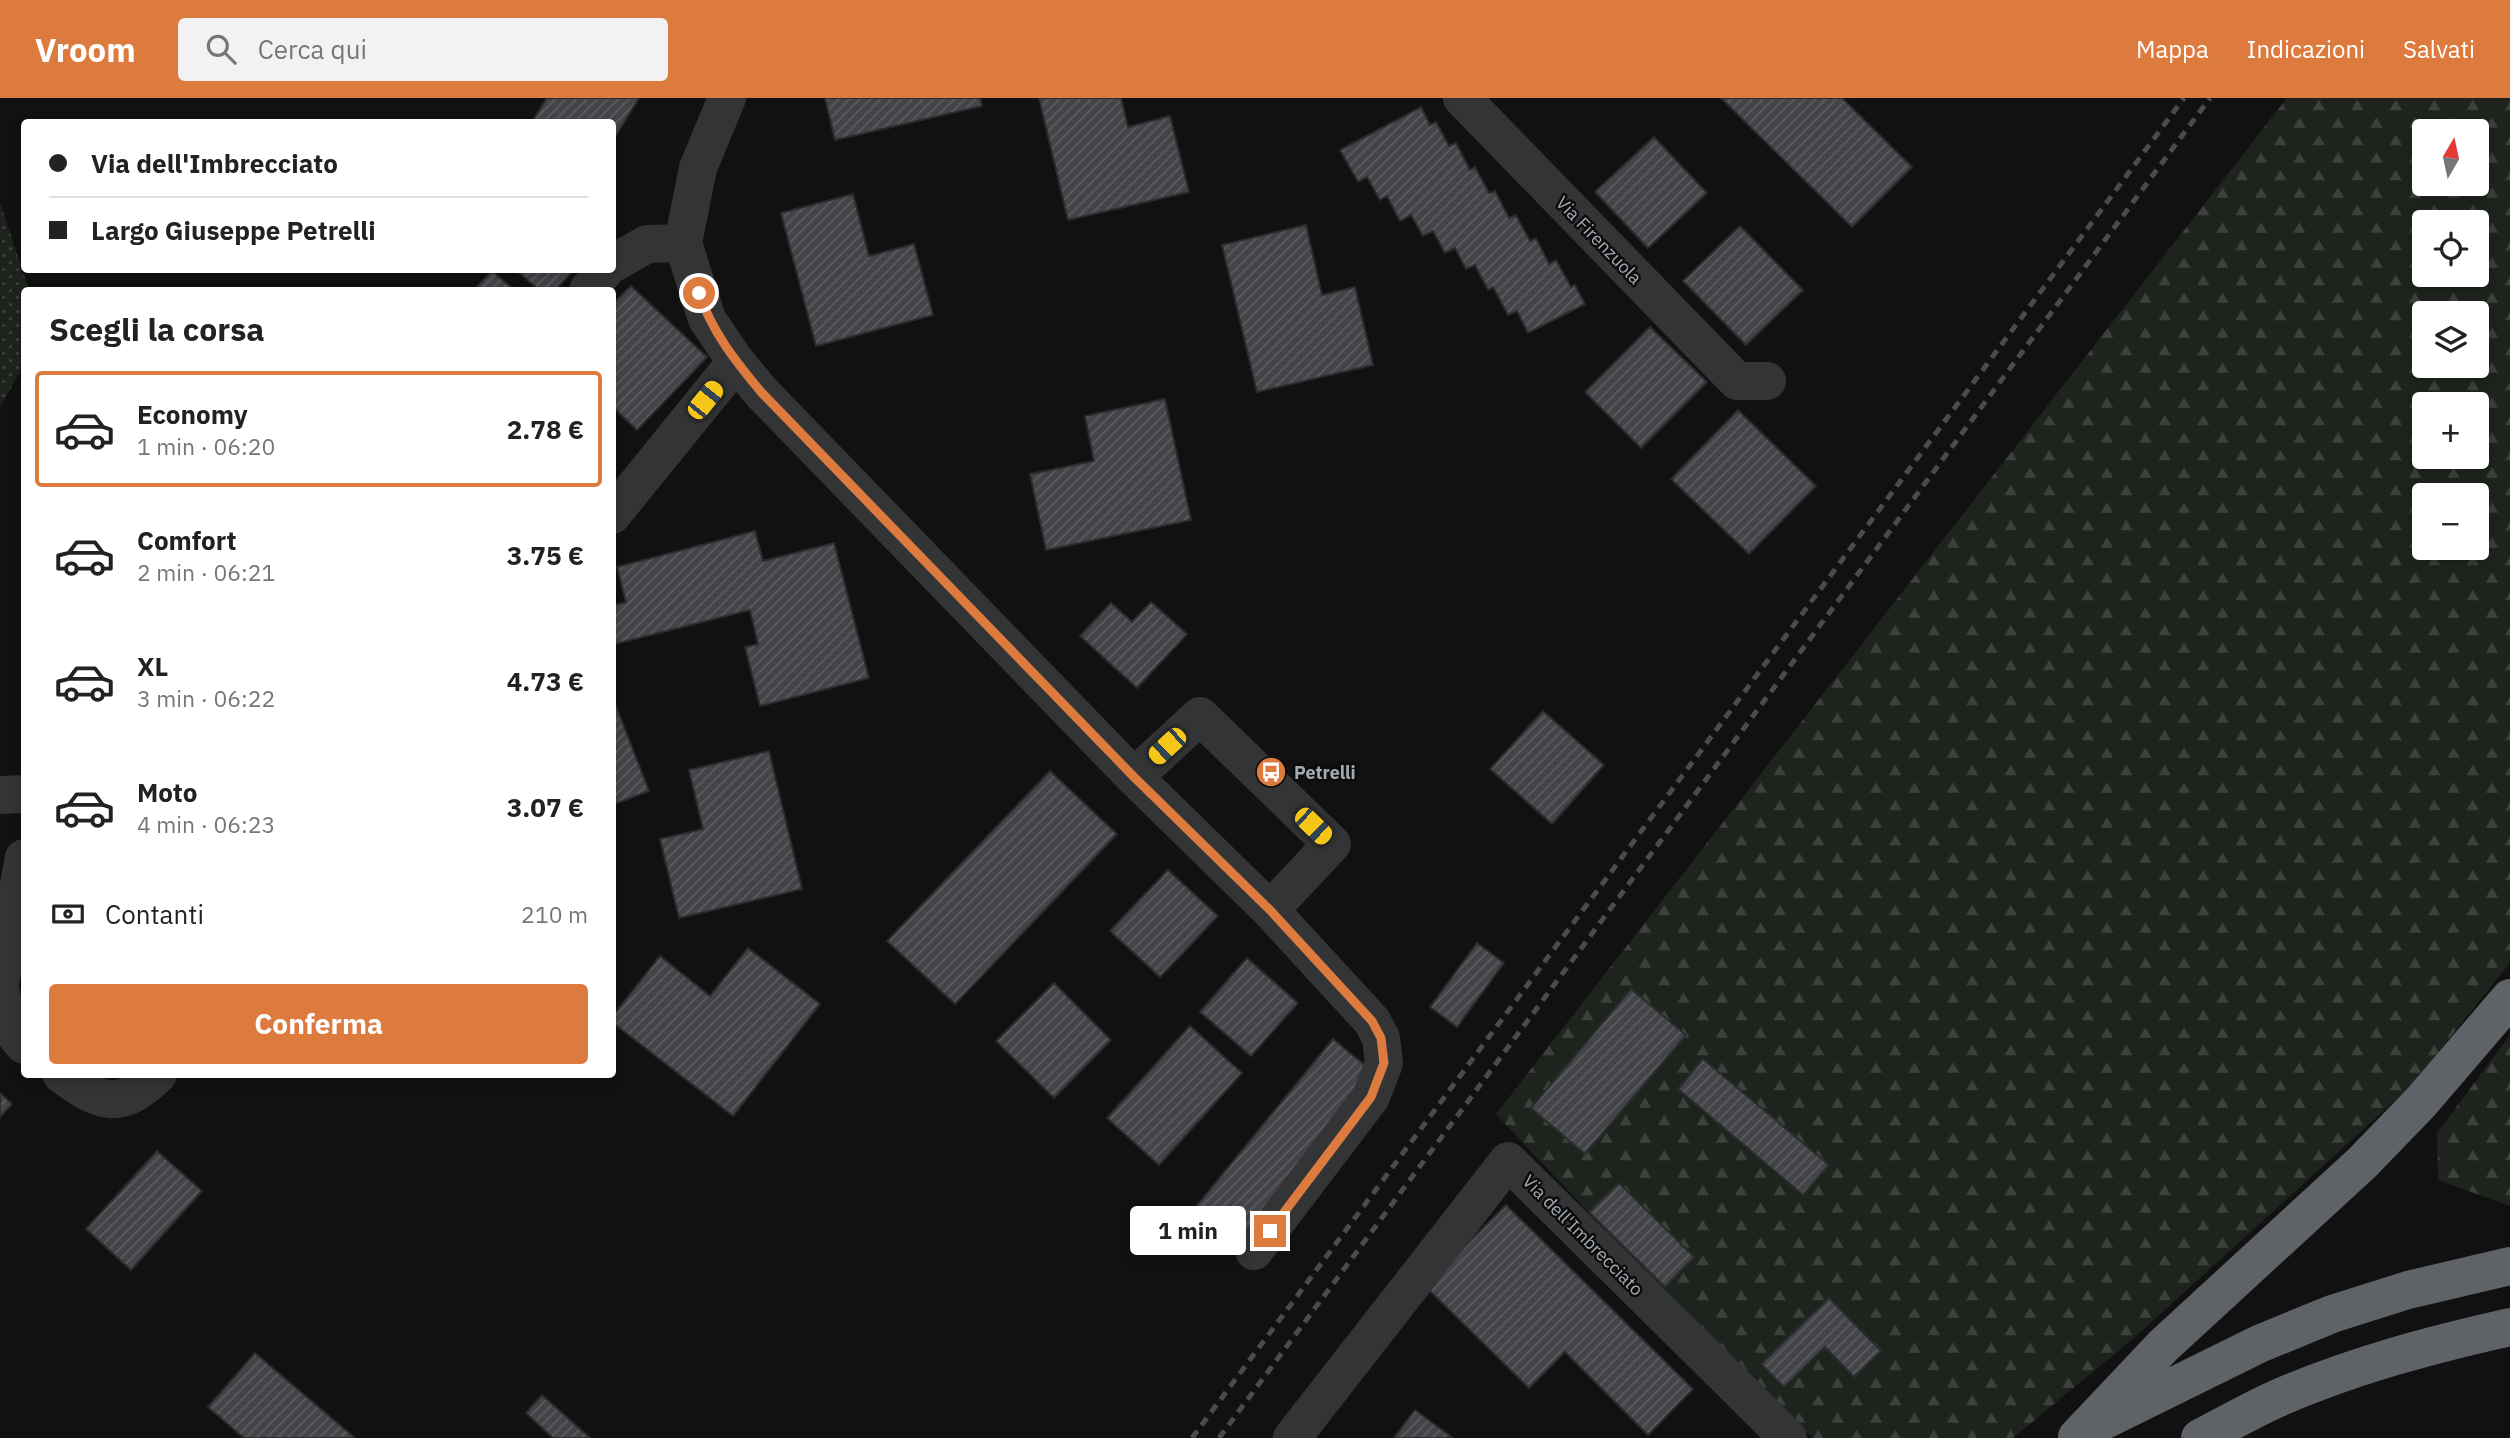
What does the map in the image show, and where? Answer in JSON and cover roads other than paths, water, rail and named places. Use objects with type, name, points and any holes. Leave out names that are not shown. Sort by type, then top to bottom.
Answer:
[{"type":"highway","points":[[2076,1437],[2163,1346],[2362,1163],[2421,1102],[2510,998]]},
{"type":"highway","points":[[2076,1437],[2149,1397],[2259,1344],[2319,1319],[2409,1290],[2510,1266]]},
{"type":"highway","points":[[2200,1438],[2275,1400],[2346,1372],[2403,1353],[2510,1327]]},
{"type":"street","points":[[727,98],[698,168],[683,243],[707,319],[736,362],[762,393],[1134,777],[1270,910],[1372,1021],[1381,1038],[1384,1063],[1365,1105],[1255,1251]]},
{"type":"street","name":"Via Firenzuola","points":[[1462,98],[1752,381]]},
{"type":"street","points":[[616,262],[647,244],[683,243]]},
{"type":"street","points":[[591,287],[602,273]]},
{"type":"street","points":[[616,510],[736,362]]},
{"type":"street","points":[[1134,777],[1200,716],[1332,844],[1270,910]]},
{"type":"street","points":[[0,795],[21,794]]},
{"type":"street","points":[[21,874],[0,986],[4,1014],[9,1026],[21,1041]]},
{"type":"street","points":[[67,1078],[96,1098],[108,1100],[121,1098],[145,1087],[154,1078]]},
{"type":"street","name":"Via dell'Imbrecciato","points":[[1292,1438],[1507,1161],[1788,1438]]},
{"type":"railway","points":[[1192,1438],[2184,98]]},
{"type":"railway","points":[[1219,1438],[2210,98]]},
{"type":"place","name":"Petrelli","points":[[1271,772]]}]
